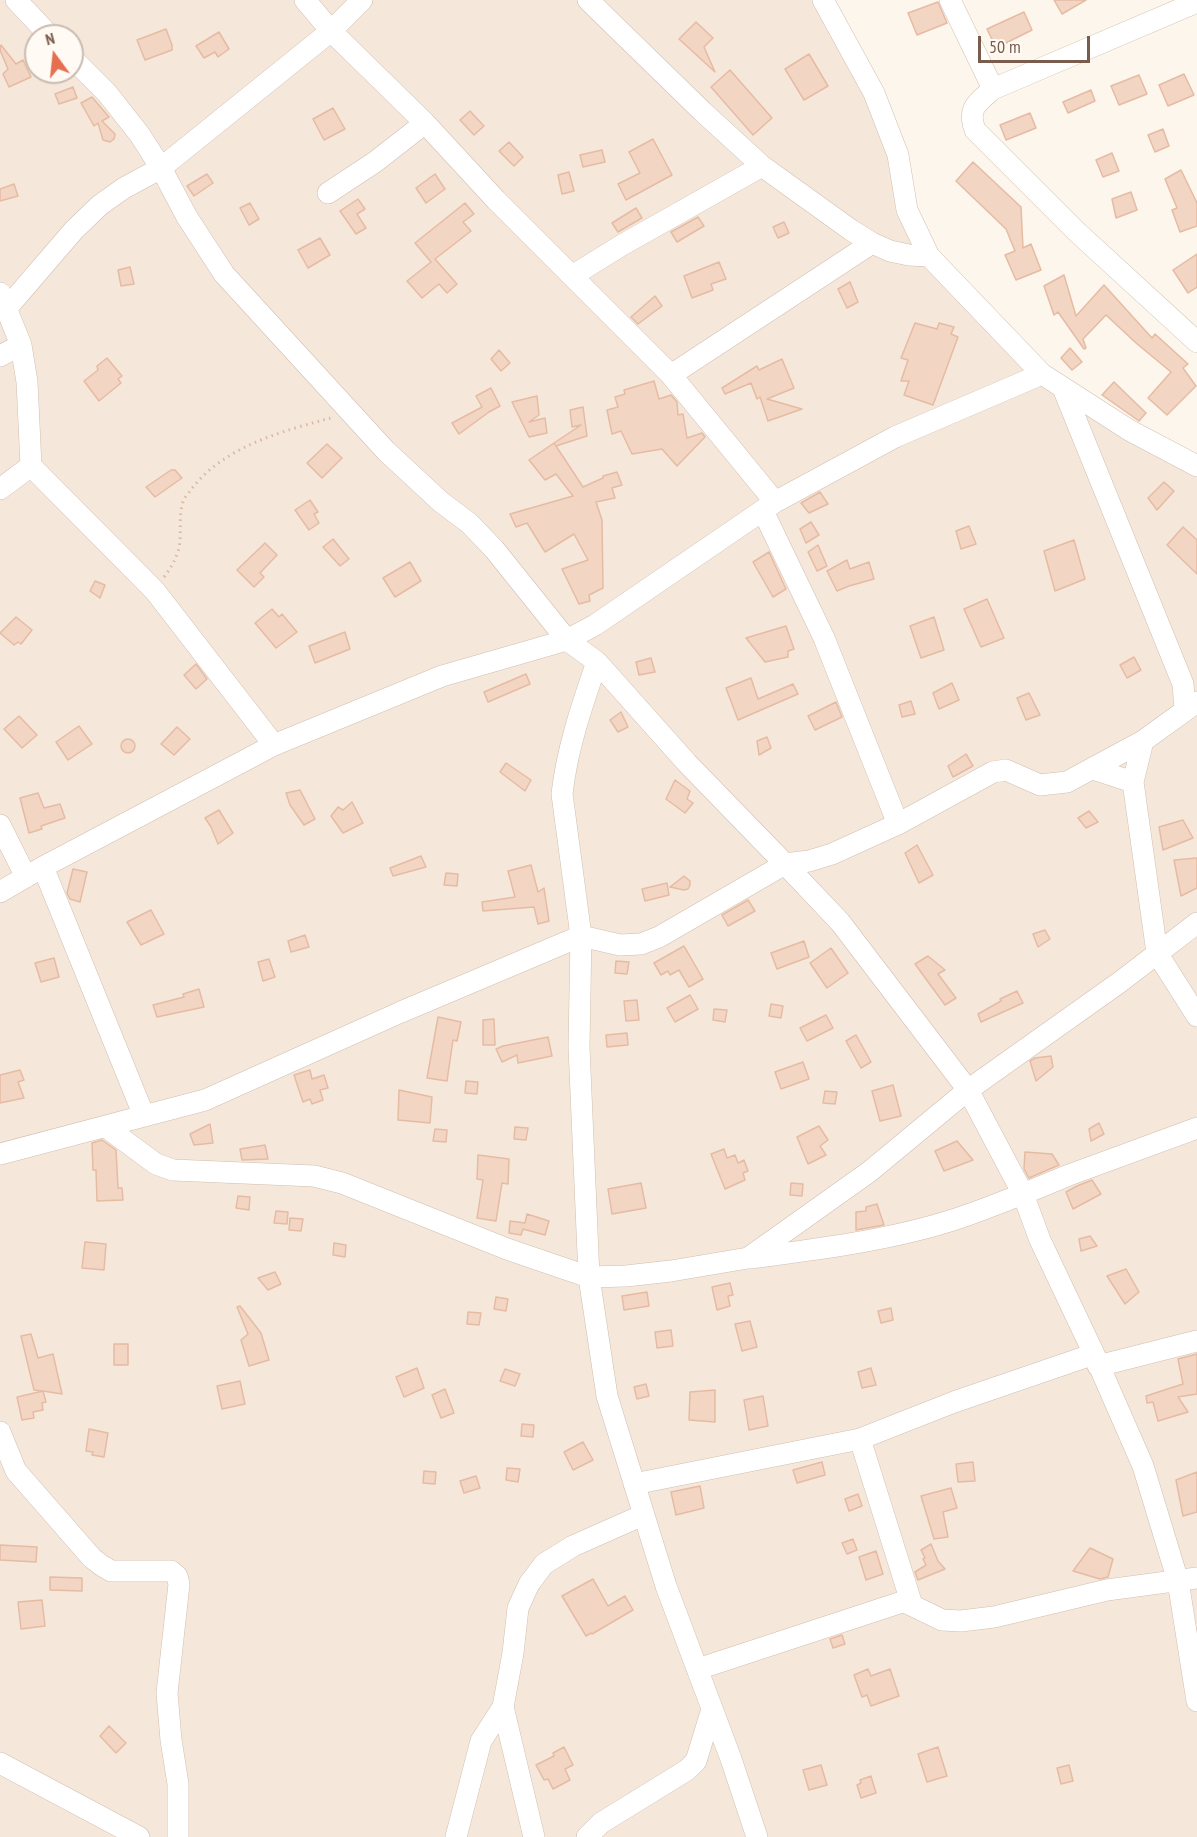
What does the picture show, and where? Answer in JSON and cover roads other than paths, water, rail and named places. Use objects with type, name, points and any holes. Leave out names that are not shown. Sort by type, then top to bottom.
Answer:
[{"type":"street","points":[[16,0],[39,24]]},
{"type":"street","points":[[305,0],[331,32],[425,123],[496,200],[671,375],[769,506],[897,824]]},
{"type":"street","points":[[274,746],[155,591],[31,466],[27,382],[21,345],[4,300],[100,205],[124,188],[162,168],[331,32],[363,0]]},
{"type":"street","points":[[588,0],[762,166],[844,226],[872,243],[890,251],[929,256]]},
{"type":"street","points":[[823,0],[874,93],[898,155],[907,210],[929,256],[1042,374],[1129,430],[1197,466]]},
{"type":"street","points":[[950,0],[993,89]]},
{"type":"street","points":[[1197,2],[993,89],[974,106],[970,118],[975,130],[1077,232],[1197,342]]},
{"type":"street","points":[[84,70],[107,93],[140,135],[162,168],[187,217],[224,274],[386,451],[441,502],[469,523],[494,549],[567,640],[597,662],[687,763],[840,922],[968,1090],[1023,1194],[1040,1240],[1143,1466],[1187,1579],[1197,1701]]},
{"type":"street","points":[[328,193],[375,162],[425,123]]},
{"type":"street","points":[[572,276],[762,166]]},
{"type":"street","points":[[671,375],[872,243]]},
{"type":"street","points":[[0,356],[21,345]]},
{"type":"street","points":[[0,892],[274,746],[442,676],[567,640],[595,625],[769,506],[895,437],[1042,374]]},
{"type":"street","points":[[0,1154],[205,1100],[400,1012],[581,936],[620,945],[642,944],[659,937],[785,864],[809,861],[832,854],[897,824],[993,771],[1006,770],[1040,785],[1067,782],[1143,741],[1191,706],[1185,698],[1183,684],[1063,388]]},
{"type":"street","points":[[0,489],[31,466]]},
{"type":"street","points":[[597,662],[578,717],[562,794],[581,936],[579,1047],[589,1276],[607,1396],[666,1586],[731,1759],[757,1837]]},
{"type":"street","points":[[1143,741],[1134,782],[1157,953],[1197,1016]]},
{"type":"street","points":[[1094,769],[1134,782]]},
{"type":"street","points":[[0,825],[34,872],[144,1116]]},
{"type":"street","points":[[748,1258],[868,1172],[968,1090],[1120,982],[1197,923]]},
{"type":"street","points":[[106,1127],[156,1164],[173,1170],[314,1176],[342,1183],[507,1249],[589,1276],[626,1276],[671,1272],[748,1258],[832,1247],[917,1229],[958,1218],[1069,1174],[1197,1128]]},
{"type":"street","points":[[634,1484],[860,1439],[954,1402],[1096,1360],[1197,1341]]},
{"type":"street","points":[[0,1432],[16,1471],[100,1566],[111,1571],[171,1571],[177,1576],[179,1584],[167,1693],[178,1784],[178,1837]]},
{"type":"street","points":[[860,1439],[912,1605]]},
{"type":"street","points":[[456,1837],[481,1741],[503,1707],[518,1608],[529,1584],[544,1564],[573,1546],[643,1515]]},
{"type":"street","points":[[698,1668],[902,1602],[942,1620],[961,1621],[994,1617],[1107,1590],[1187,1579]]},
{"type":"street","points":[[503,1707],[534,1837]]},
{"type":"street","points":[[587,1837],[601,1824],[687,1770],[696,1761],[712,1709]]},
{"type":"street","points":[[0,1762],[139,1837]]}]
